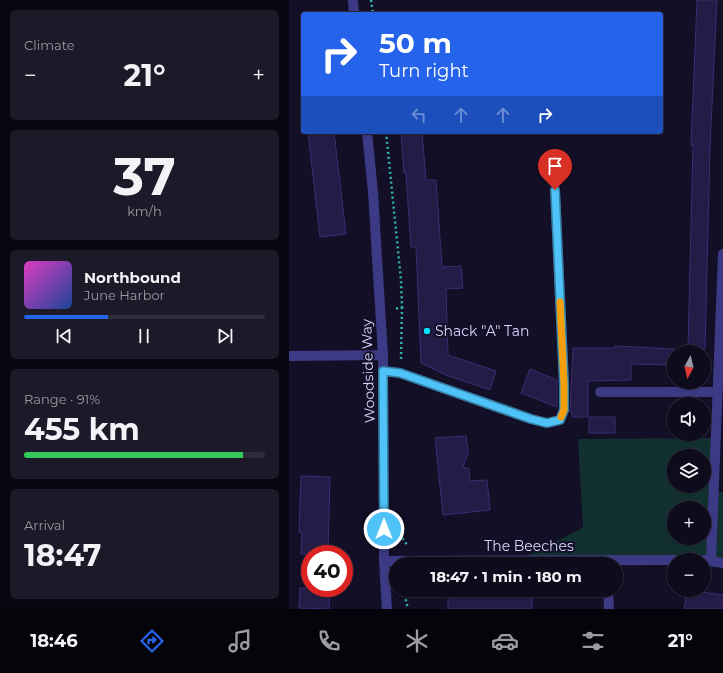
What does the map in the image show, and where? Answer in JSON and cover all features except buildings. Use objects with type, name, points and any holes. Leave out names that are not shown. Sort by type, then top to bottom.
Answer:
[{"type":"street","points":[[353,0],[354,12]]},
{"type":"street","name":"Woodside Way","points":[[367,134],[373,192],[383,355],[384,561],[387,609]]},
{"type":"street","points":[[383,371],[400,373],[531,419],[547,423],[560,420],[564,410],[564,384],[555,190]]},
{"type":"street","points":[[708,553],[723,254]]},
{"type":"street","points":[[289,356],[383,355]]},
{"type":"street","points":[[600,392],[717,392]]},
{"type":"street","name":"The Beeches","points":[[623,562],[667,560]]},
{"type":"street","name":"The Beeches","points":[[384,561],[389,561]]},
{"type":"street","points":[[711,561],[723,563]]},
{"type":"street","points":[[608,597],[609,609]]},
{"type":"path","points":[[371,0],[373,12]]},
{"type":"path","points":[[380,312],[402,307],[401,280],[387,134]]},
{"type":"path","points":[[405,597],[408,609]]},
{"type":"green space","points":[[667,438],[667,441],[711,441],[711,438],[716,438],[714,492],[723,492],[723,563],[711,561],[711,553],[667,553],[667,560],[623,560],[623,557],[524,557],[583,528],[578,439]]},
{"type":"slow traffic","points":[[560,302],[564,384],[564,410],[561,417]]},
{"type":"place","name":"Shack \"A\" Tan","points":[[427,331]]},
{"type":"route","points":[[384,529],[383,371],[400,373],[531,419],[547,423],[560,420],[564,410],[564,384],[555,190]]}]
